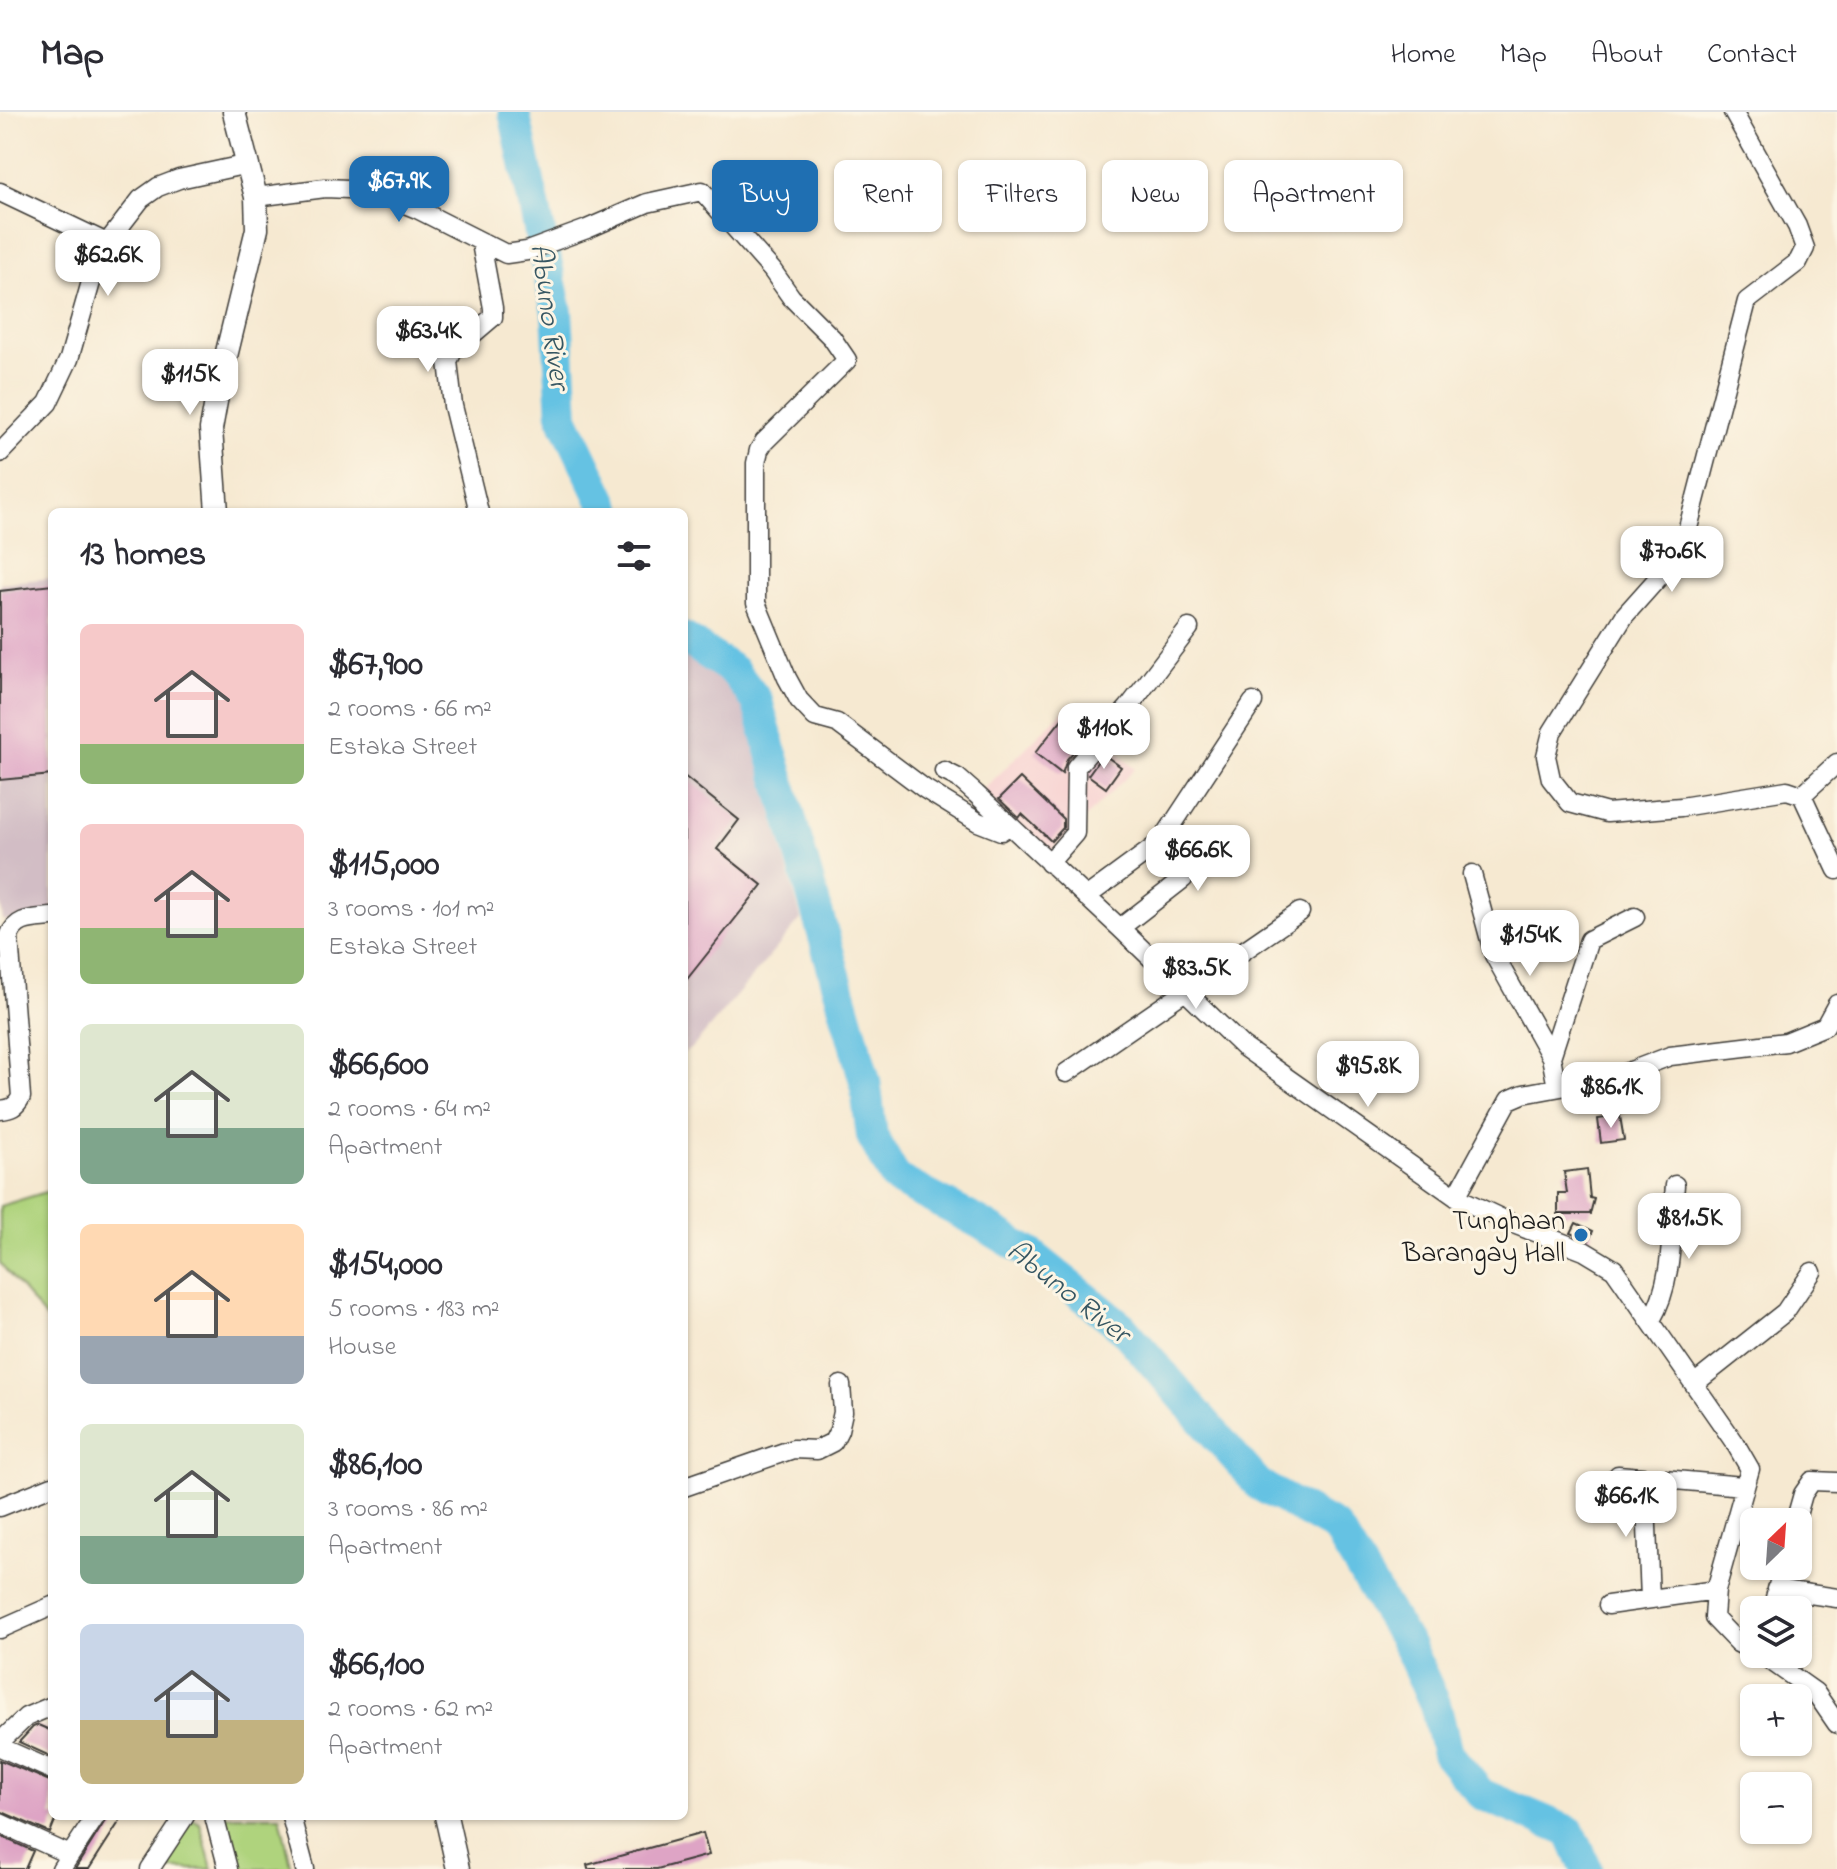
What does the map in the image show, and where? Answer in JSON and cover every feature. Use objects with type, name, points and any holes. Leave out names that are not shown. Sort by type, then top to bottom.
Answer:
[{"type":"street","points":[[217,508],[211,429],[257,229],[256,197],[234,112]]},
{"type":"street","points":[[1733,112],[1797,226],[1805,248],[1798,262],[1747,301],[1688,528],[1675,559],[1625,615],[1552,732],[1546,756],[1551,779],[1570,803],[1607,813],[1681,807],[1787,790],[1802,795],[1837,870]]},
{"type":"street","points":[[0,453],[48,403],[69,359],[95,268],[107,243],[141,199],[158,187],[179,179],[248,164]]},
{"type":"street","points":[[256,197],[325,188],[385,196],[506,254],[527,251],[647,203],[702,191],[772,270],[791,297],[841,349],[847,360],[759,450],[756,463],[756,603],[787,678],[799,700],[815,717],[837,723],[845,732],[925,789],[978,822],[1001,831],[1009,825]]},
{"type":"street","points":[[0,192],[107,243]]},
{"type":"street","points":[[478,508],[453,406],[448,361],[453,351],[493,317],[481,243]]},
{"type":"street","points":[[1049,863],[1075,833],[1076,767],[1128,708],[1189,628]]},
{"type":"street","points":[[1086,897],[1161,842],[1253,702]]},
{"type":"street","points":[[1802,795],[1837,763]]},
{"type":"street","points":[[944,771],[958,778],[1009,825],[1242,1046],[1456,1197],[1511,1223],[1584,1251],[1614,1269],[1750,1469],[1716,1590],[1714,1618],[1740,1644]]},
{"type":"street","points":[[1120,928],[1183,879],[1181,866],[1161,842]]},
{"type":"street","points":[[1472,874],[1494,955],[1551,1057],[1557,1087]]},
{"type":"street","points":[[1066,1073],[1300,912]]},
{"type":"street","points":[[0,1110],[11,1109],[21,1097],[9,937],[13,926],[21,920],[48,917]]},
{"type":"street","points":[[1551,1057],[1589,940],[1635,917]]},
{"type":"street","points":[[1456,1197],[1509,1100],[1523,1094],[1615,1077],[1670,1056],[1786,1042],[1825,1026],[1837,1004]]},
{"type":"street","points":[[1651,1320],[1665,1285],[1675,1185]]},
{"type":"street","points":[[1694,1384],[1785,1312],[1812,1272]]},
{"type":"street","points":[[688,1486],[793,1449],[817,1450],[833,1442],[843,1412],[841,1385]]},
{"type":"street","points":[[1618,1475],[1743,1486]]},
{"type":"street","points":[[1645,1478],[1650,1599]]},
{"type":"street","points":[[1799,1508],[1803,1494],[1812,1481],[1837,1482]]},
{"type":"street","points":[[0,1507],[48,1488]]},
{"type":"street","points":[[1775,1596],[1779,1580]]},
{"type":"street","points":[[1776,1589],[1837,1598]]},
{"type":"street","points":[[1608,1605],[1716,1590]]},
{"type":"street","points":[[0,1629],[48,1608]]},
{"type":"street","points":[[1781,1668],[1815,1692],[1837,1724]]},
{"type":"street","points":[[48,1708],[26,1717],[0,1745],[48,1768]]},
{"type":"street","points":[[0,1823],[65,1862],[93,1820]]},
{"type":"street","points":[[150,1869],[182,1820]]},
{"type":"street","points":[[215,1820],[228,1869]]},
{"type":"street","points":[[292,1820],[305,1869]]},
{"type":"street","points":[[447,1820],[458,1869]]},
{"type":"shaded area","points":[[48,578],[48,915],[3,921],[0,895],[0,583]]},
{"type":"shaded area","points":[[688,659],[721,675],[743,707],[801,919],[688,1050]]},
{"type":"shaded area","points":[[1070,704],[1135,769],[1046,856],[982,791]]},
{"type":"green space","points":[[48,1191],[48,1320],[0,1263],[0,1206]]},
{"type":"green space","points":[[191,1820],[200,1823],[212,1869],[160,1869]]},
{"type":"green space","points":[[225,1820],[281,1820],[292,1869],[236,1869]]},
{"type":"building","points":[[48,585],[48,775],[0,780],[0,591]]},
{"type":"building","points":[[1066,714],[1090,733],[1067,759],[1062,774],[1035,753]]},
{"type":"building","points":[[1103,754],[1121,767],[1106,788],[1088,775]]},
{"type":"building","points":[[1020,778],[1063,819],[1063,828],[1051,841],[1022,814],[1019,818],[999,799]]},
{"type":"building","points":[[688,779],[739,820],[717,849],[762,885],[688,978]]},
{"type":"building","points":[[1620,1116],[1624,1140],[1601,1143],[1598,1119]]},
{"type":"building","points":[[1587,1169],[1590,1198],[1594,1199],[1590,1214],[1558,1214],[1558,1193],[1567,1193],[1564,1172]]},
{"type":"building","name":"Tunghaan Barangay Hall","points":[[1576,1223],[1593,1231],[1589,1240],[1571,1233]]},
{"type":"building","points":[[38,1725],[48,1729],[48,1755],[19,1742]]},
{"type":"building","points":[[0,1760],[48,1780],[48,1820],[55,1820],[50,1833],[0,1811]]},
{"type":"building","points":[[106,1820],[120,1820],[89,1869],[75,1869]]},
{"type":"building","points":[[703,1833],[709,1855],[657,1869],[588,1869],[587,1865]]},
{"type":"building","points":[[0,1836],[33,1851],[25,1869],[0,1869]]},
{"type":"waterway","name":"Abuno River","points":[[514,112],[557,312],[563,417],[606,508]]},
{"type":"waterway","name":"Abuno River","points":[[688,641],[734,671],[757,701],[865,1081],[872,1136],[896,1179],[1031,1254],[1122,1327],[1259,1485],[1336,1528],[1409,1647],[1435,1704],[1447,1753],[1481,1794],[1570,1832],[1587,1869]]},
{"type":"place","name":"Tunghaan Barangay Hall","points":[[1581,1235]]}]
